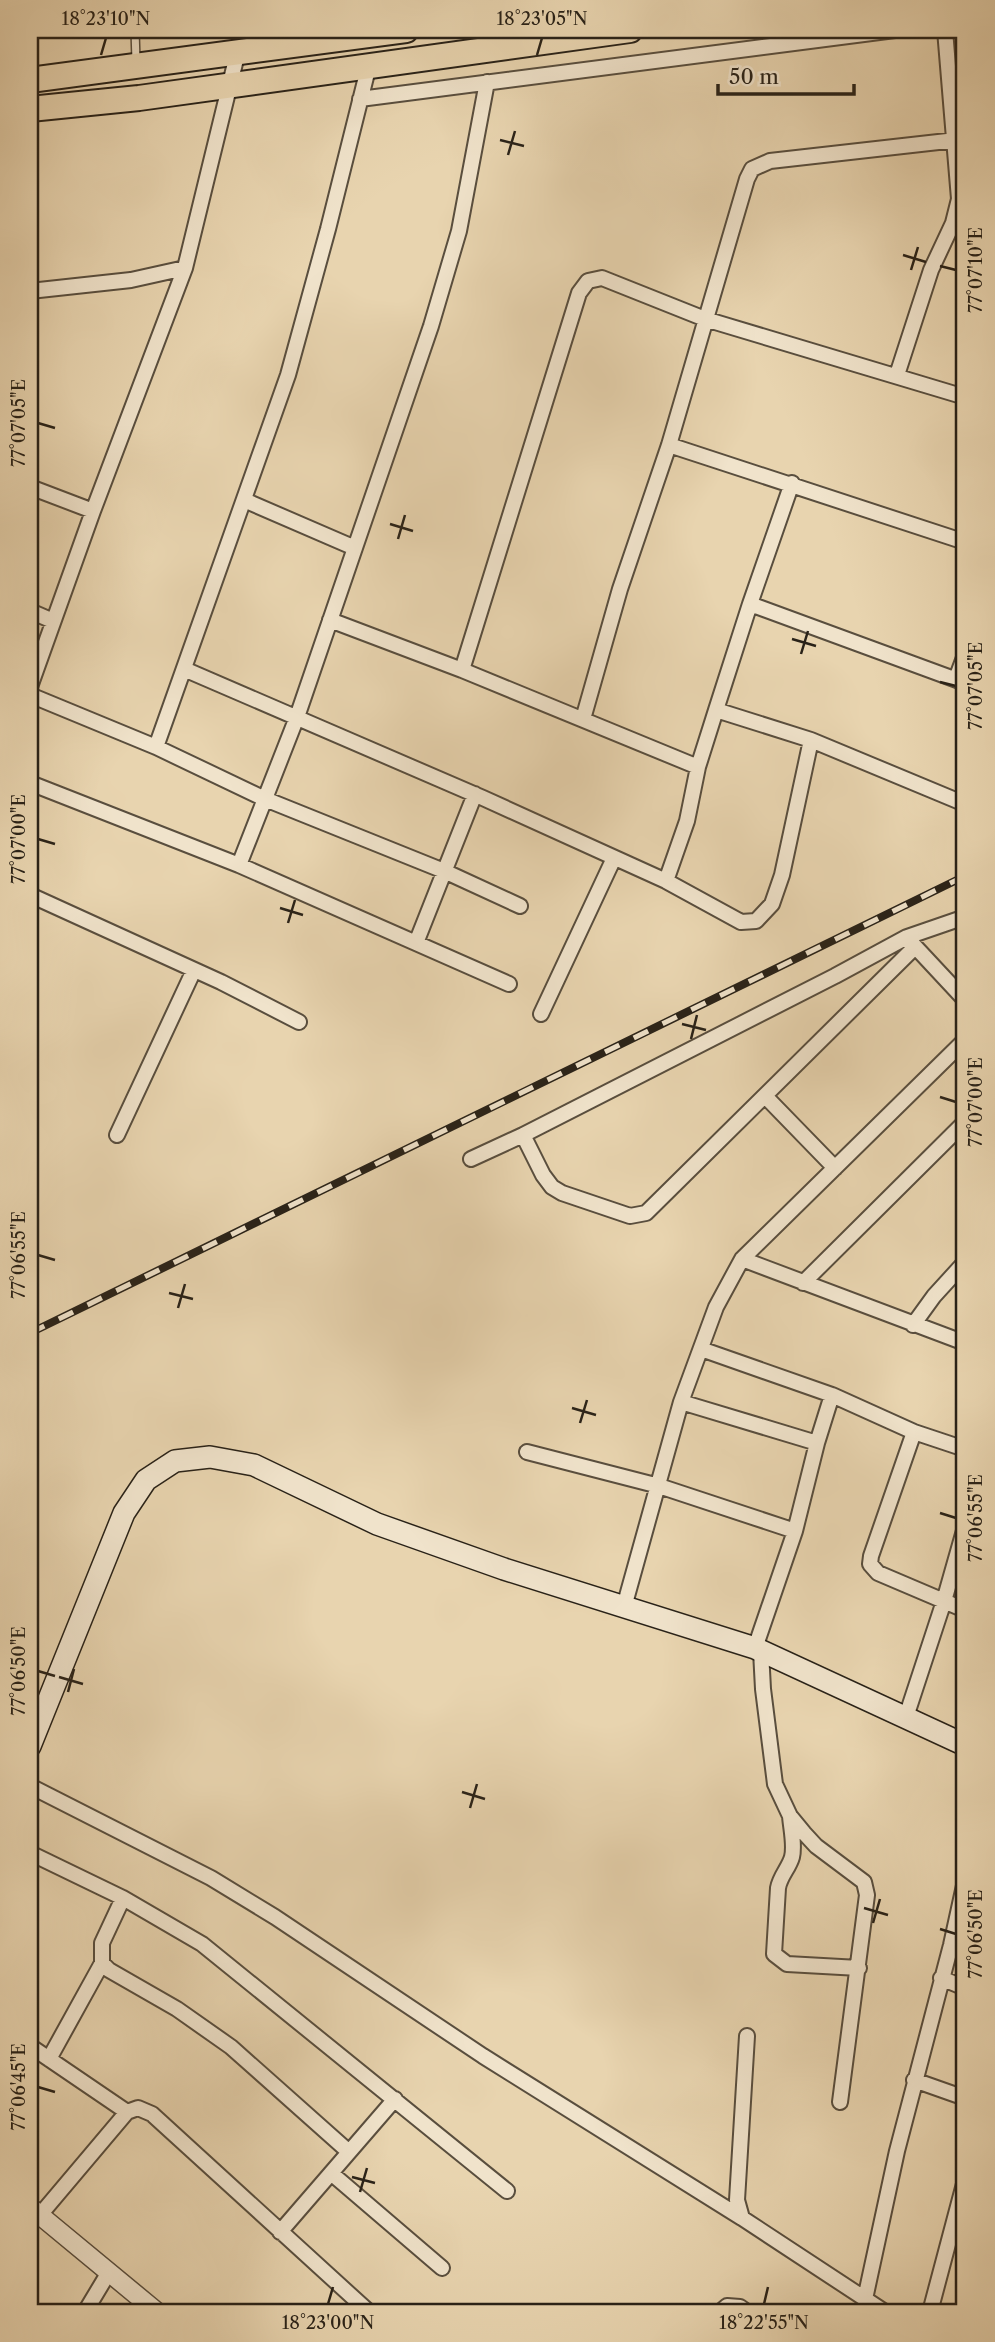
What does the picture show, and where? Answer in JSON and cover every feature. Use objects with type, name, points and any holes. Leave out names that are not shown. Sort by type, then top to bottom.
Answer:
[{"type":"highway","points":[[30,79],[406,30]]},
{"type":"highway","points":[[30,109],[139,98],[630,30]]},
{"type":"main road","points":[[30,1746],[124,1513],[146,1480],[175,1461],[210,1457],[254,1465],[377,1524],[504,1569],[758,1649],[965,1745]]},
{"type":"street","points":[[359,99],[895,30]]},
{"type":"street","points":[[897,375],[931,270],[953,223],[959,199],[960,140],[945,30]]},
{"type":"street","points":[[30,687],[185,268],[238,51]]},
{"type":"street","points":[[156,747],[288,375],[369,65]]},
{"type":"street","points":[[239,865],[297,717],[432,326],[455,243],[487,82]]},
{"type":"street","points":[[583,719],[620,589],[668,445],[752,169],[770,161],[960,140]]},
{"type":"street","points":[[30,291],[131,280],[185,268]]},
{"type":"street","points":[[463,670],[579,293],[587,281],[602,278],[705,319],[965,397]]},
{"type":"street","points":[[668,445],[792,483],[965,542]]},
{"type":"street","points":[[666,881],[687,821],[698,767],[716,710],[792,483]]},
{"type":"street","points":[[30,487],[93,511]]},
{"type":"street","points":[[244,500],[355,548]]},
{"type":"street","points":[[750,604],[961,681],[965,655]]},
{"type":"street","points":[[30,611],[53,621]]},
{"type":"street","points":[[330,620],[463,670],[698,767]]},
{"type":"street","points":[[184,669],[475,794],[666,881],[741,922],[756,920],[772,904],[782,875],[811,740]]},
{"type":"street","points":[[30,695],[156,747],[265,799],[520,906]]},
{"type":"street","points":[[716,710],[811,740],[965,804]]},
{"type":"street","points":[[30,783],[239,865],[509,984]]},
{"type":"street","points":[[416,943],[475,794]]},
{"type":"street","points":[[541,1014],[614,858]]},
{"type":"street","points":[[30,895],[194,970],[299,1022]]},
{"type":"street","points":[[471,1159],[835,976],[963,920]]},
{"type":"street","points":[[911,942],[965,1000]]},
{"type":"street","points":[[523,1135],[543,1175],[562,1194],[630,1216],[646,1213],[765,1096],[911,942]]},
{"type":"street","points":[[117,1136],[194,970]]},
{"type":"street","points":[[624,1607],[681,1402],[716,1307],[743,1259],[965,1040]]},
{"type":"street","points":[[765,1096],[835,1168]]},
{"type":"street","points":[[803,1283],[965,1122]]},
{"type":"street","points":[[743,1259],[965,1343]]},
{"type":"street","points":[[913,1325],[934,1296],[965,1262]]},
{"type":"street","points":[[701,1349],[832,1395],[914,1432],[965,1449]]},
{"type":"street","points":[[832,1395],[795,1531],[758,1649],[775,1784],[790,1816],[816,1846],[864,1882],[867,1895],[840,2102]]},
{"type":"street","points":[[681,1402],[817,1443]]},
{"type":"street","points":[[914,1432],[870,1564],[878,1573],[965,1610]]},
{"type":"street","points":[[527,1452],[659,1486],[795,1531]]},
{"type":"street","points":[[906,1717],[965,1527]]},
{"type":"street","points":[[30,1787],[211,1878],[265,1910],[483,2056],[742,2218],[885,2312]]},
{"type":"street","points":[[790,1816],[793,1854],[779,1879],[774,1954],[787,1964],[859,1968]]},
{"type":"street","points":[[30,1853],[123,1898],[202,1944],[507,2191]]},
{"type":"street","points":[[865,2299],[915,2080],[965,1881]]},
{"type":"street","points":[[49,2059],[102,1963],[102,1943],[123,1898]]},
{"type":"street","points":[[102,1963],[108,1970],[177,2009],[231,2048],[349,2152]]},
{"type":"street","points":[[941,1978],[965,1988]]},
{"type":"street","points":[[742,2218],[737,2200],[747,2036]]},
{"type":"street","points":[[30,2046],[127,2112]]},
{"type":"street","points":[[915,2080],[965,2098]]},
{"type":"street","points":[[279,2232],[395,2099]]},
{"type":"street","points":[[157,2312],[35,2211],[127,2112],[138,2108],[152,2114],[369,2312]]},
{"type":"street","points":[[331,2173],[442,2268]]},
{"type":"street","points":[[930,2312],[965,2180]]},
{"type":"street","points":[[85,2312],[109,2272]]},
{"type":"street","points":[[720,2312],[727,2306],[740,2307],[747,2312]]},
{"type":"lane","points":[[135,30],[136,65]]},
{"type":"railway","points":[[30,1333],[965,876]]}]
